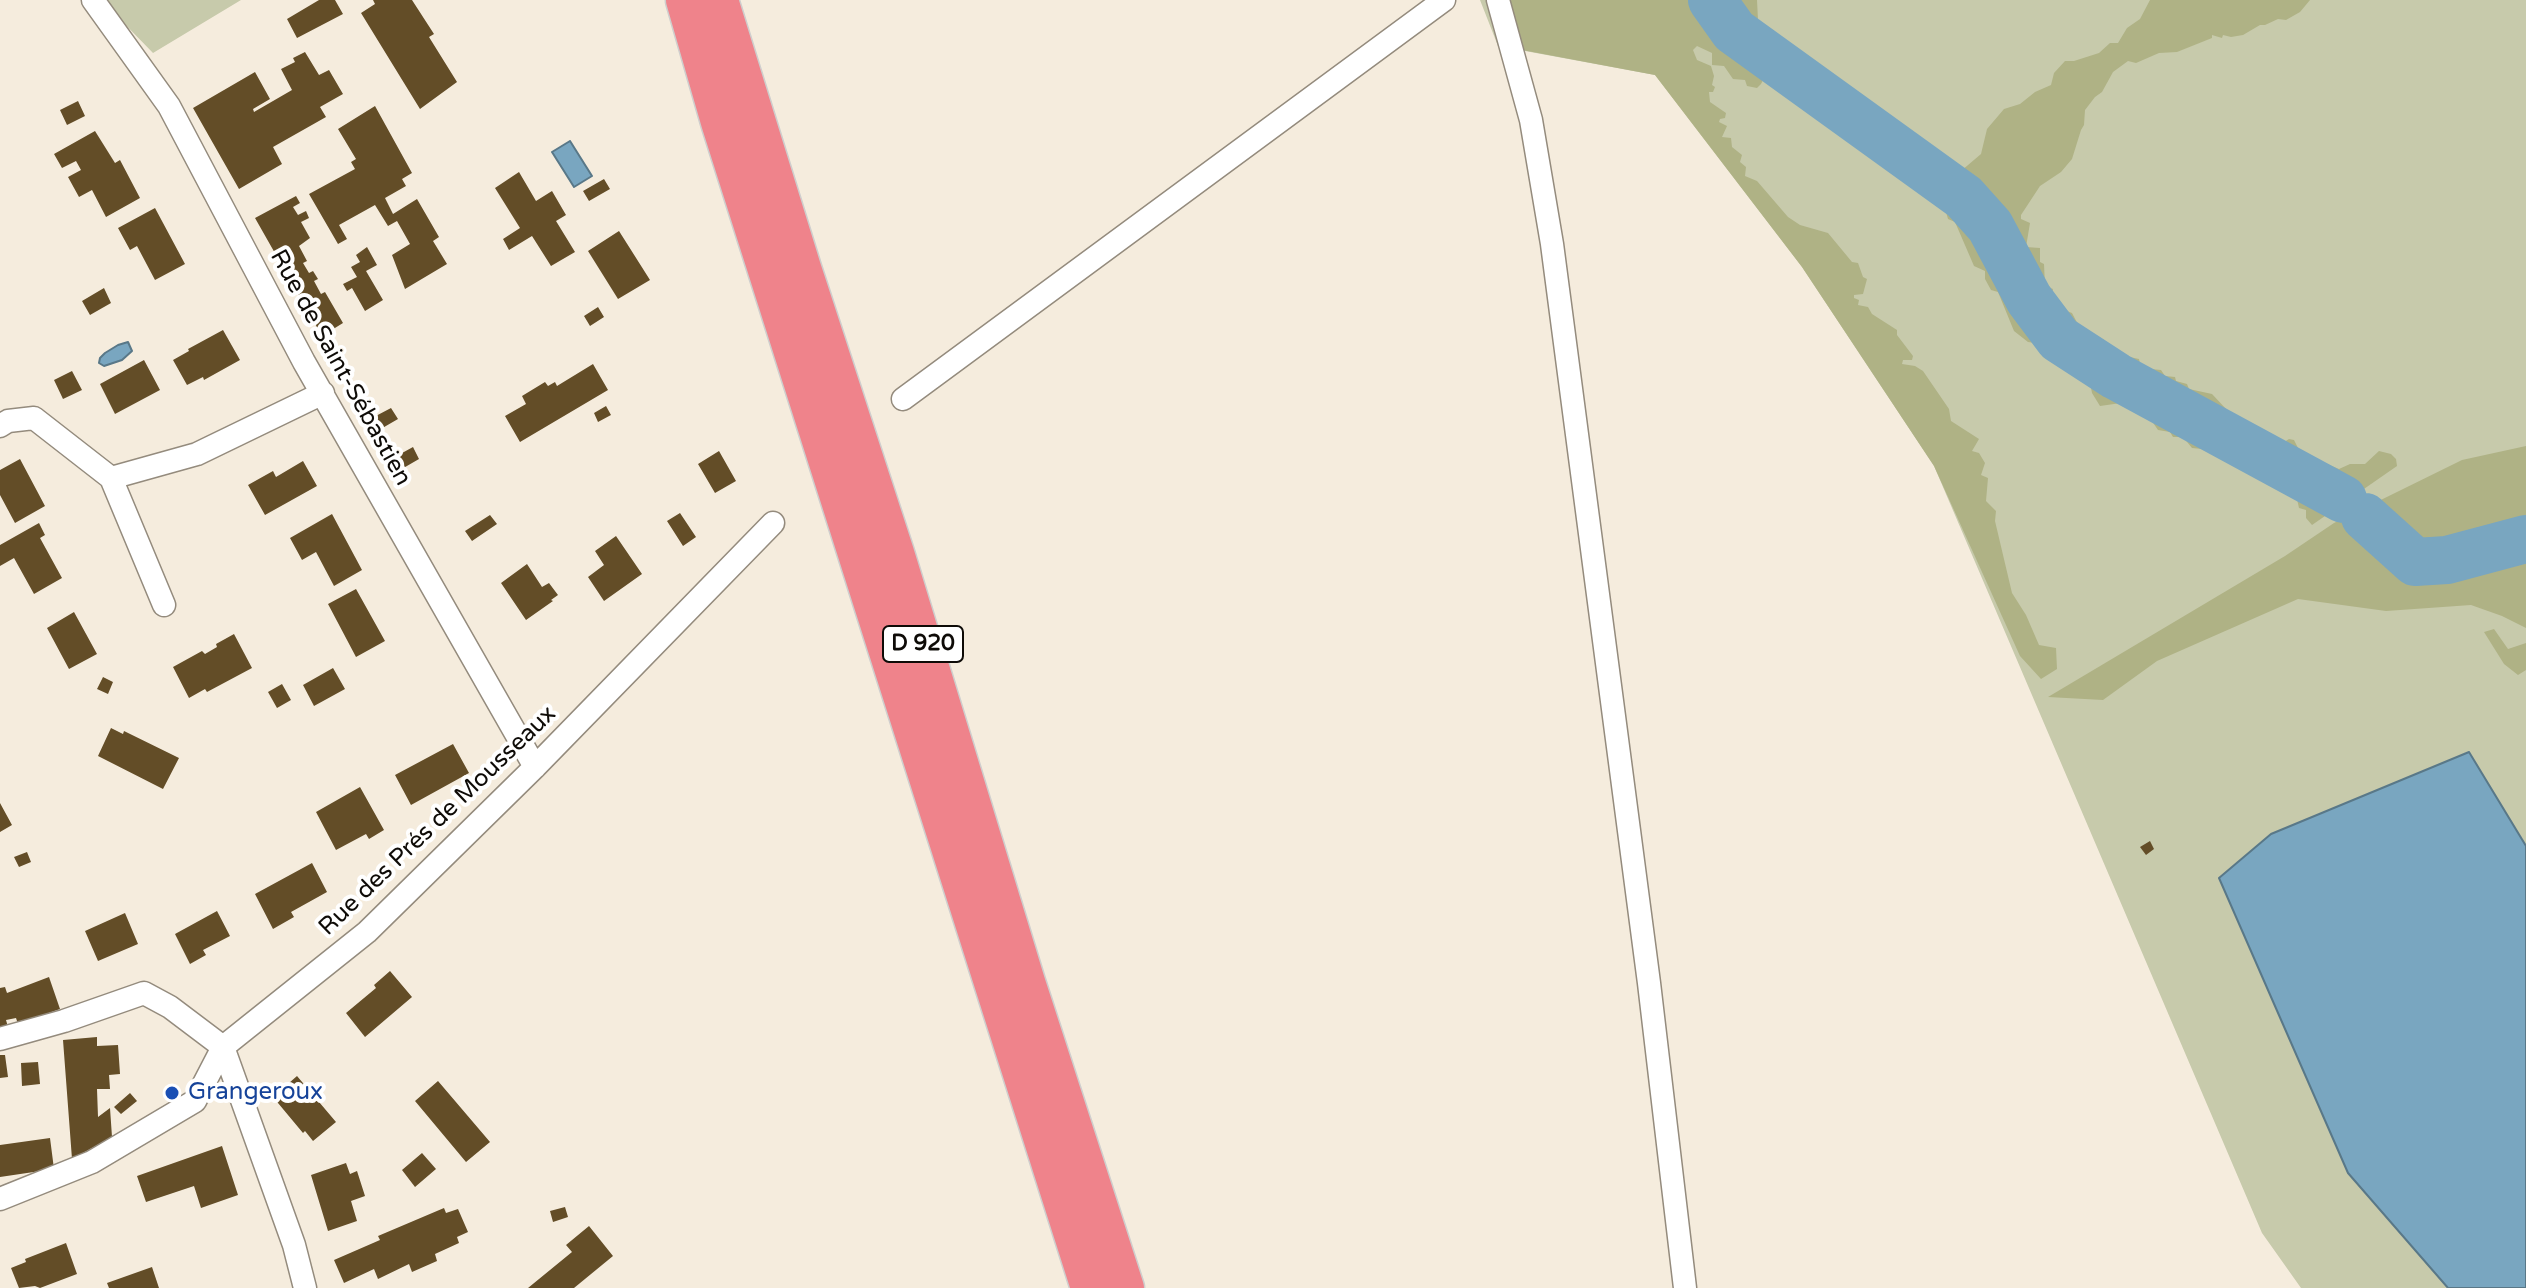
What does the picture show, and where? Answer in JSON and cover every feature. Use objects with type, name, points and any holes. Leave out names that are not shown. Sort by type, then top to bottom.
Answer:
[{"type":"highway","name":"D 920","points":[[685,0],[720,122],[1090,1288]]},
{"type":"highway","name":"D 920","points":[[719,0],[895,553],[1061,1095],[1125,1288]]},
{"type":"street","name":"Rue de Saint-Sébastien","points":[[93,0],[169,106],[323,393],[535,767]]},
{"type":"street","points":[[903,399],[1444,0]]},
{"type":"street","points":[[1498,0],[1531,120],[1552,244],[1647,967],[1685,1288]]},
{"type":"street","points":[[111,478],[197,454],[323,393]]},
{"type":"street","points":[[0,426],[8,421],[34,418],[111,478],[164,605]]},
{"type":"street","name":"Rue des Prés de Mousseaux","points":[[0,1199],[92,1162],[195,1101],[223,1047],[367,932],[535,767],[773,523]]},
{"type":"street","points":[[0,1039],[144,993],[170,1007],[223,1047],[294,1245],[305,1288]]},
{"type":"green space","points":[[108,0],[241,0],[153,53],[116,15]]},
{"type":"green space","points":[[1480,0],[2526,0],[2526,1288],[2301,1288],[2262,1233],[1934,466],[1802,267],[1655,75],[1498,46]]},
{"type":"green space","points":[[1503,0],[1757,0],[1758,20],[1774,31],[1783,44],[1948,166],[1961,171],[1981,154],[1987,129],[2004,109],[2020,104],[2051,85],[2054,73],[2065,61],[2099,53],[2110,43],[2118,43],[2127,28],[2140,19],[2150,0],[2310,0],[2300,12],[2286,20],[2278,19],[2260,25],[2243,35],[2223,35],[2222,38],[2212,35],[2212,38],[2177,52],[2159,53],[2136,63],[2128,61],[2113,72],[2102,92],[2085,110],[2084,125],[2072,159],[2061,172],[2040,186],[2021,215],[2021,219],[2030,223],[2026,247],[2040,248],[2045,286],[2053,289],[2051,296],[2064,310],[2072,313],[2083,334],[2094,334],[2104,340],[2102,349],[2106,352],[2139,359],[2141,368],[2161,370],[2165,376],[2175,377],[2176,381],[2187,384],[2189,389],[2212,394],[2227,410],[2226,415],[2266,446],[2294,440],[2300,452],[2299,460],[2339,469],[2350,464],[2365,464],[2379,451],[2391,454],[2397,466],[2312,525],[2306,518],[2306,510],[2299,508],[2297,499],[2287,492],[2288,481],[2276,475],[2275,470],[2257,467],[2255,460],[2247,460],[2247,454],[2225,451],[2222,441],[2208,441],[2202,449],[2192,448],[2183,437],[2173,437],[2170,432],[2158,430],[2143,408],[2121,403],[2100,406],[2092,393],[2088,372],[2069,369],[2062,359],[2039,350],[2035,343],[2028,342],[2014,331],[1998,292],[1991,290],[1985,279],[1985,271],[1974,266],[1955,222],[1948,219],[1946,212],[1935,205],[1932,198],[1924,195],[1905,175],[1767,72],[1757,88],[1747,86],[1745,80],[1733,79],[1724,66],[1712,65],[1712,53],[1697,46],[1693,50],[1697,60],[1711,66],[1714,76],[1712,85],[1715,87],[1713,92],[1709,92],[1710,102],[1726,113],[1719,122],[1727,126],[1722,137],[1731,138],[1732,147],[1742,155],[1740,162],[1746,167],[1745,176],[1757,181],[1788,217],[1800,225],[1828,233],[1852,262],[1858,263],[1863,277],[1867,279],[1863,294],[1854,295],[1859,300],[1858,305],[1868,307],[1872,314],[1897,330],[1897,335],[1913,356],[1912,360],[1903,360],[1902,364],[1923,371],[1949,409],[1951,421],[1979,439],[1972,451],[1979,453],[1985,463],[1981,475],[1988,478],[1986,501],[1996,511],[1995,521],[2012,593],[2039,645],[2056,648],[2057,669],[2041,679],[2020,656],[1934,466],[1802,267],[1655,75],[1522,50]]},
{"type":"green space","points":[[2526,446],[2526,628],[2471,605],[2386,611],[2298,599],[2157,661],[2103,700],[2048,697],[2285,556],[2334,523],[2462,460]]},
{"type":"green space","points":[[2494,629],[2508,649],[2526,643],[2526,670],[2518,675],[2504,664],[2484,632]]},
{"type":"water","points":[[570,141],[592,176],[574,187],[552,152]]},
{"type":"water","points":[[128,342],[132,351],[122,360],[104,366],[99,363],[105,353]]},
{"type":"water","points":[[2469,752],[2526,846],[2526,1288],[2448,1288],[2348,1173],[2219,878],[2271,834]]},
{"type":"building","points":[[319,0],[335,0],[343,14],[297,38],[287,19]]},
{"type":"building","points":[[373,0],[412,0],[434,34],[429,37],[457,82],[420,109],[361,13],[375,4]]},
{"type":"building","points":[[305,52],[319,75],[329,70],[343,94],[320,107],[326,117],[273,147],[282,164],[239,189],[193,108],[255,72],[270,99],[253,109],[254,112],[292,90],[281,69]]},
{"type":"building","points":[[78,101],[85,116],[67,125],[60,110]]},
{"type":"building","points":[[375,106],[412,173],[402,179],[406,186],[385,198],[393,214],[417,199],[439,237],[433,241],[447,264],[405,289],[392,255],[410,244],[397,221],[388,226],[375,205],[339,225],[347,239],[338,244],[309,194],[355,169],[351,162],[356,159],[338,129]]},
{"type":"building","points":[[95,131],[115,163],[120,160],[140,198],[106,217],[92,190],[79,197],[68,177],[81,170],[76,161],[62,168],[54,154]]},
{"type":"building","points":[[519,172],[536,201],[552,191],[566,215],[556,221],[575,252],[551,266],[532,236],[509,250],[503,239],[520,228],[495,188]]},
{"type":"building","points":[[604,179],[610,189],[589,201],[583,191]]},
{"type":"building","points":[[296,196],[300,203],[293,207],[298,215],[306,211],[309,218],[301,222],[310,238],[299,246],[307,261],[303,263],[309,273],[313,271],[321,294],[325,292],[343,323],[322,336],[255,218]]},
{"type":"building","points":[[155,208],[185,264],[155,280],[137,246],[130,250],[118,228]]},
{"type":"building","points":[[619,231],[650,280],[618,299],[588,251]]},
{"type":"building","points":[[367,247],[377,265],[366,271],[383,300],[365,311],[352,288],[347,291],[343,284],[357,277],[351,267],[360,262],[356,255]]},
{"type":"building","points":[[104,288],[111,303],[90,315],[82,301]]},
{"type":"building","points":[[598,307],[604,317],[590,326],[584,316]]},
{"type":"building","points":[[223,330],[240,360],[204,380],[203,377],[187,385],[173,360]]},
{"type":"building","points":[[144,360],[160,390],[115,414],[100,384]]},
{"type":"building","points":[[593,364],[608,390],[520,442],[505,416],[526,404],[522,396],[545,382],[548,386],[555,382],[557,386]]},
{"type":"building","points":[[72,371],[82,390],[63,399],[54,380]]},
{"type":"building","points":[[606,406],[611,415],[598,422],[594,413]]},
{"type":"building","points":[[391,408],[398,419],[379,430],[372,418]]},
{"type":"building","points":[[413,447],[419,459],[400,470],[393,458]]},
{"type":"building","points":[[719,451],[736,481],[715,493],[698,464]]},
{"type":"building","points":[[20,459],[45,506],[15,523],[0,495],[0,470]]},
{"type":"building","points":[[303,461],[317,486],[265,515],[248,485],[273,471],[276,477]]},
{"type":"building","points":[[680,513],[696,537],[683,546],[667,521]]},
{"type":"building","points":[[332,514],[362,570],[334,586],[316,552],[302,560],[290,538]]},
{"type":"building","points":[[490,515],[497,524],[472,541],[465,531]]},
{"type":"building","points":[[39,523],[45,535],[40,538],[62,578],[34,594],[14,558],[0,566],[0,545]]},
{"type":"building","points":[[616,536],[642,574],[604,601],[588,577],[604,565],[595,551]]},
{"type":"building","points":[[527,564],[542,587],[549,583],[558,595],[526,620],[501,583]]},
{"type":"building","points":[[356,589],[385,641],[356,657],[328,604]]},
{"type":"building","points":[[74,612],[97,654],[69,669],[47,628]]},
{"type":"building","points":[[234,634],[252,668],[189,698],[173,667],[202,651],[205,654]]},
{"type":"building","points":[[333,668],[345,689],[314,706],[303,685]]},
{"type":"building","points":[[103,677],[113,682],[108,694],[97,689]]},
{"type":"building","points":[[282,684],[291,700],[277,708],[268,692]]},
{"type":"building","points":[[111,728],[123,734],[124,731],[179,758],[163,789],[98,756]]},
{"type":"building","points":[[453,744],[469,773],[411,805],[395,775]]},
{"type":"building","points":[[360,787],[384,830],[369,839],[366,834],[336,850],[316,812]]},
{"type":"building","points":[[0,803],[12,825],[0,832]]},
{"type":"building","points":[[2150,841],[2154,849],[2146,855],[2140,847]]},
{"type":"building","points":[[27,852],[31,862],[19,867],[14,857]]},
{"type":"building","points":[[312,863],[327,892],[291,912],[294,917],[273,929],[255,894]]},
{"type":"building","points":[[217,911],[230,936],[203,950],[206,955],[190,964],[175,934]]},
{"type":"building","points":[[125,913],[138,944],[98,961],[85,931]]},
{"type":"building","points":[[390,971],[412,997],[365,1037],[346,1013],[376,988],[374,985]]},
{"type":"building","points":[[49,977],[60,1009],[18,1024],[16,1018],[6,1020],[8,1027],[0,1030],[0,988],[5,987],[7,993]]},
{"type":"building","points":[[97,1037],[97,1046],[118,1045],[120,1074],[109,1075],[110,1089],[97,1089],[98,1117],[110,1108],[112,1137],[72,1159],[63,1040]]},
{"type":"building","points":[[0,1055],[5,1055],[8,1077],[0,1078]]},
{"type":"building","points":[[38,1062],[40,1084],[22,1086],[21,1063]]},
{"type":"building","points":[[297,1076],[336,1122],[313,1141],[273,1097]]},
{"type":"building","points":[[438,1081],[490,1142],[466,1162],[415,1101]]},
{"type":"building","points":[[130,1093],[137,1101],[121,1114],[114,1107]]},
{"type":"building","points":[[50,1138],[54,1169],[0,1177],[0,1145]]},
{"type":"building","points":[[222,1146],[238,1195],[201,1208],[194,1186],[146,1202],[137,1176]]},
{"type":"building","points":[[422,1153],[436,1169],[415,1187],[402,1170]]},
{"type":"building","points":[[346,1163],[350,1174],[357,1171],[365,1196],[351,1201],[357,1221],[328,1231],[311,1175]]},
{"type":"building","points":[[565,1207],[568,1217],[553,1222],[550,1211]]},
{"type":"building","points":[[444,1208],[446,1213],[458,1209],[468,1232],[457,1237],[459,1243],[435,1254],[437,1261],[412,1272],[409,1264],[378,1279],[374,1269],[344,1283],[334,1260],[380,1240],[378,1236]]},
{"type":"building","points":[[589,1226],[613,1256],[574,1288],[528,1288],[572,1252],[566,1245]]},
{"type":"building","points":[[66,1243],[77,1274],[40,1288],[19,1288],[11,1268],[26,1262],[25,1259]]},
{"type":"building","points":[[152,1267],[159,1288],[109,1288],[107,1283]]},
{"type":"waterway","points":[[1712,0],[1734,31],[1964,197],[1990,226],[2029,299],[2059,339],[2116,376],[2343,499]]},
{"type":"waterway","points":[[2365,517],[2415,562],[2447,560],[2526,539]]},
{"type":"place","name":"Grangeroux","points":[[172,1093]]}]
